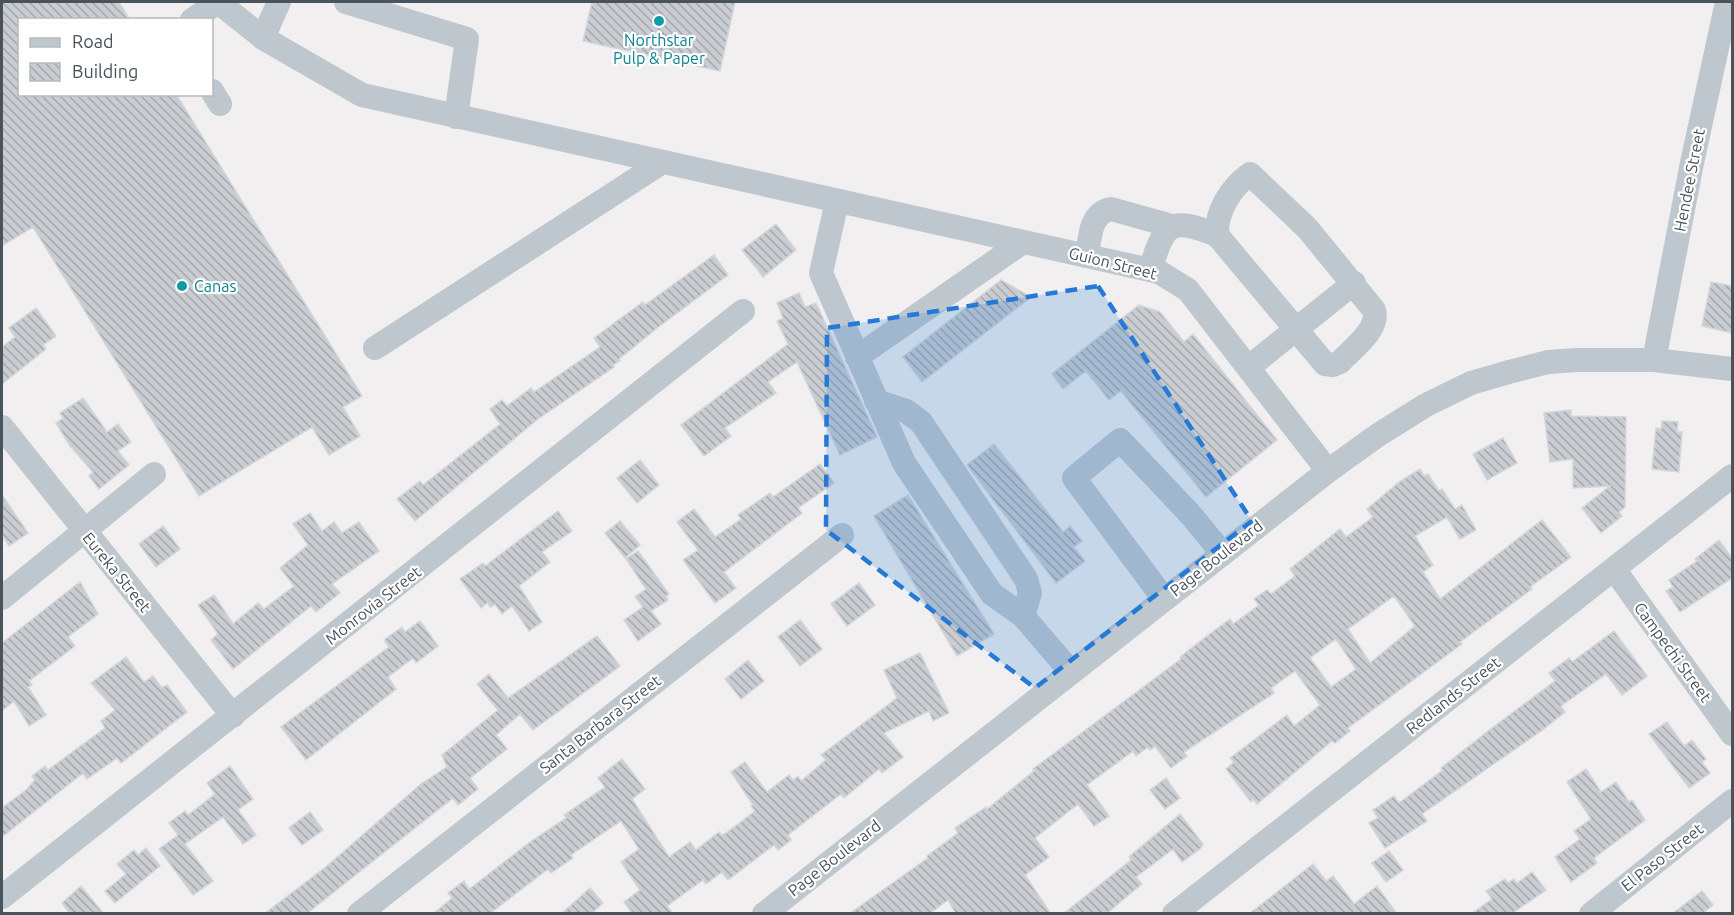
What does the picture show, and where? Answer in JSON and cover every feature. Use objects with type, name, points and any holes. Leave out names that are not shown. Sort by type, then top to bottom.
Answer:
[{"type":"street","points":[[195,18],[218,2]]},
{"type":"street","name":"Guion Street","points":[[218,2],[263,38],[362,95],[1160,272],[1188,290],[1328,471]]},
{"type":"street","points":[[263,38],[279,2]]},
{"type":"street","points":[[346,2],[467,39],[456,117]]},
{"type":"street","name":"Hendee Street","points":[[1654,360],[1692,163],[1727,2]]},
{"type":"street","points":[[375,348],[661,163]]},
{"type":"street","points":[[1150,270],[1164,233],[1172,226],[1179,224],[1195,227],[1217,235],[1325,364],[1333,365],[1340,362],[1374,325],[1376,317],[1370,303],[1354,283],[1307,228],[1250,174],[1243,179],[1218,212],[1217,235]]},
{"type":"street","points":[[837,201],[821,273],[904,463],[992,594],[1023,616],[1071,672]]},
{"type":"street","points":[[1087,256],[1094,224],[1102,211],[1111,208],[1172,226]]},
{"type":"street","points":[[857,357],[1023,242]]},
{"type":"street","points":[[1249,366],[1354,283]]},
{"type":"street","name":"Monrovia Street","points":[[2,897],[743,311]]},
{"type":"street","name":"Page Boulevard","points":[[764,914],[1328,471],[1378,435],[1426,405],[1471,383],[1548,362],[1654,360],[1732,369]]},
{"type":"street","points":[[876,401],[906,411],[921,422],[1026,579],[1030,593],[1023,616]]},
{"type":"street","name":"Eureka Street","points":[[2,428],[233,716]]},
{"type":"street","points":[[1164,599],[1074,478],[1120,440],[1190,514],[1222,553]]},
{"type":"street","points":[[2,598],[154,474]]},
{"type":"street","name":"Redlands Street","points":[[1174,914],[1732,476]]},
{"type":"street","name":"Santa Barbara Street","points":[[359,914],[842,535]]},
{"type":"street","name":"Campechi Street","points":[[1614,569],[1732,734]]},
{"type":"street","name":"El Paso Street","points":[[1591,914],[1732,801]]},
{"type":"highlighted area","points":[[1098,286],[1252,521],[1035,688],[826,530],[827,328]]},
{"type":"building","name":"Canas","points":[[2,2],[119,2],[129,18],[18,18],[18,96],[177,96],[362,396],[343,407],[360,436],[329,455],[312,427],[199,496],[33,227],[2,246]]},
{"type":"building","name":"Northstar Pulp & Paper","points":[[592,2],[735,2],[720,71],[583,41]]},
{"type":"building","points":[[776,224],[796,250],[763,277],[742,250]]},
{"type":"building","points":[[714,255],[728,275],[661,325],[619,359],[620,361],[613,365],[614,367],[538,419],[415,521],[397,499],[420,481],[423,485],[500,424],[490,409],[502,400],[507,406],[531,388],[534,392],[600,347],[594,338],[643,302],[645,305]]},
{"type":"building","points":[[1001,280],[1031,297],[922,382],[903,357]]},
{"type":"building","points":[[1711,282],[1732,286],[1732,333],[1702,326]]},
{"type":"building","points":[[799,293],[805,307],[816,303],[877,437],[840,455],[797,362],[768,382],[776,393],[725,428],[731,436],[704,456],[681,425],[788,344],[777,321],[783,318],[777,303]]},
{"type":"building","points":[[1139,305],[1160,312],[1184,342],[1193,334],[1277,440],[1206,497],[1121,391],[1109,400],[1086,371],[1063,389],[1052,374]]},
{"type":"building","points":[[36,308],[56,336],[43,345],[46,349],[2,384],[2,347],[15,337],[9,328]]},
{"type":"building","points":[[83,398],[107,432],[118,424],[131,442],[118,451],[129,465],[99,489],[89,476],[93,472],[70,446],[56,423],[63,418],[60,413]]},
{"type":"building","points":[[1571,410],[1571,416],[1626,417],[1625,507],[1619,512],[1622,516],[1601,533],[1582,508],[1610,486],[1573,488],[1573,459],[1550,462],[1544,413]]},
{"type":"building","points":[[1662,421],[1678,422],[1677,432],[1682,432],[1679,472],[1652,469],[1656,428],[1661,429]]},
{"type":"building","points":[[1503,438],[1517,463],[1487,480],[1473,454]]},
{"type":"building","points":[[994,444],[1063,532],[1070,526],[1082,541],[1074,547],[1085,561],[1056,583],[967,465]]},
{"type":"building","points":[[640,460],[659,485],[637,503],[617,478]]},
{"type":"building","points":[[820,464],[834,483],[798,508],[802,513],[724,572],[736,588],[715,603],[683,560],[698,550],[677,522],[694,509],[715,537],[741,519],[738,515],[770,493],[773,497]]},
{"type":"building","points":[[1420,469],[1424,476],[1428,474],[1439,491],[1442,489],[1455,509],[1462,505],[1476,530],[1460,539],[1447,517],[1415,536],[1433,565],[1423,572],[1440,599],[1542,520],[1571,557],[1460,642],[1462,644],[1348,728],[1350,731],[1335,743],[1332,741],[1257,804],[1253,799],[1251,802],[1226,769],[1234,762],[1230,758],[1287,715],[1294,726],[1320,705],[1295,671],[1271,688],[1274,693],[1184,752],[1187,756],[1171,768],[1155,746],[1150,750],[1148,747],[1136,756],[1133,751],[1087,785],[1109,816],[1094,826],[1078,804],[1035,838],[1049,857],[1025,875],[1051,914],[956,914],[948,900],[929,914],[849,914],[928,858],[927,856],[958,833],[955,828],[986,807],[987,809],[1034,771],[1033,769],[1181,659],[1180,657],[1207,636],[1230,619],[1233,624],[1259,605],[1254,599],[1267,590],[1271,594],[1295,576],[1290,569],[1340,529],[1346,537],[1373,517],[1367,509],[1399,482]],"holes":[[[1394,596],[1415,626],[1370,663],[1348,629]],[[1336,639],[1356,669],[1331,687],[1310,658]]]},
{"type":"building","points":[[2,495],[28,533],[9,546],[2,535]]},
{"type":"building","points":[[908,495],[994,634],[957,656],[874,516]]},
{"type":"building","points":[[558,511],[572,531],[542,552],[550,562],[519,586],[542,622],[529,631],[512,606],[502,614],[495,604],[491,607],[487,603],[481,608],[460,579],[483,563],[485,566]]},
{"type":"building","points":[[310,513],[322,531],[334,522],[342,533],[359,522],[379,551],[332,584],[340,593],[316,612],[311,606],[233,669],[211,640],[218,634],[198,605],[214,595],[233,624],[258,603],[264,609],[294,586],[280,568],[308,545],[293,524]]},
{"type":"building","points":[[620,521],[640,545],[625,558],[605,533]]},
{"type":"building","points":[[163,526],[180,549],[156,567],[139,544]]},
{"type":"building","points":[[1719,540],[1732,558],[1732,578],[1680,612],[1666,591],[1673,587],[1669,580],[1697,561],[1695,559]]},
{"type":"building","points":[[638,551],[669,594],[666,596],[668,600],[651,611],[661,624],[638,641],[624,620],[643,607],[635,597],[646,589],[626,559]]},
{"type":"building","points":[[80,582],[98,614],[68,637],[75,646],[29,681],[32,685],[28,687],[46,715],[29,726],[14,701],[2,711],[2,643]]},
{"type":"building","points":[[859,583],[875,605],[847,626],[831,604]]},
{"type":"building","points":[[800,620],[822,649],[800,666],[778,637]]},
{"type":"building","points":[[420,621],[438,646],[416,663],[413,658],[388,677],[396,689],[306,760],[281,727],[389,647],[384,640],[402,627],[405,632]]},
{"type":"building","points":[[1614,631],[1647,676],[1622,695],[1606,674],[1561,706],[1565,712],[1541,731],[1422,814],[1427,821],[1385,848],[1369,823],[1378,818],[1373,810],[1394,796],[1399,803],[1443,770],[1441,768],[1488,731],[1555,681],[1549,673],[1569,658],[1572,662]]},
{"type":"building","points":[[597,636],[620,666],[533,730],[520,714],[496,735],[507,749],[470,778],[478,789],[458,805],[453,798],[306,914],[264,914],[327,866],[421,784],[447,767],[442,755],[498,710],[477,684],[489,674],[508,698]]},
{"type":"building","points":[[920,653],[949,713],[933,721],[929,711],[884,733],[903,757],[882,773],[879,769],[844,798],[841,794],[788,835],[791,840],[778,850],[774,845],[728,880],[722,872],[706,884],[703,880],[667,906],[673,914],[633,914],[624,902],[640,890],[621,862],[639,849],[621,821],[571,855],[573,858],[551,873],[548,869],[489,914],[433,914],[452,898],[448,893],[464,881],[469,889],[530,842],[566,818],[564,815],[605,787],[598,778],[622,759],[645,789],[632,799],[669,857],[690,842],[696,850],[719,832],[722,835],[726,833],[755,811],[731,772],[745,762],[767,792],[789,775],[793,780],[798,776],[801,781],[826,760],[821,755],[897,698],[884,670]]},
{"type":"building","points":[[126,657],[144,682],[153,676],[162,688],[167,685],[187,712],[121,763],[117,758],[87,779],[83,773],[2,837],[2,808],[26,790],[35,780],[32,776],[45,766],[48,770],[105,728],[101,721],[115,710],[91,683]]},
{"type":"building","points":[[748,660],[764,681],[741,699],[725,679]]},
{"type":"building","points":[[1667,722],[1684,746],[1692,740],[1706,759],[1702,762],[1710,773],[1689,788],[1649,734]]},
{"type":"building","points":[[230,766],[253,799],[238,810],[256,835],[243,844],[223,817],[185,844],[213,881],[193,895],[159,849],[178,835],[169,823],[185,811],[188,815],[215,794],[207,783]]},
{"type":"building","points":[[1586,769],[1601,792],[1616,782],[1645,820],[1594,858],[1597,863],[1571,882],[1555,857],[1580,839],[1574,831],[1591,819],[1567,782]]},
{"type":"building","points":[[1166,778],[1180,798],[1165,809],[1150,790]]},
{"type":"building","points":[[310,812],[323,830],[302,845],[289,828]]},
{"type":"building","points":[[1180,814],[1203,844],[1201,848],[1182,862],[1173,849],[1136,877],[1142,884],[1106,914],[1063,914],[1131,860],[1129,857]]},
{"type":"building","points":[[146,848],[160,866],[115,903],[105,891],[126,874],[117,864],[134,850],[138,855]]},
{"type":"building","points":[[1389,851],[1403,870],[1386,882],[1372,863]]},
{"type":"building","points":[[1313,864],[1326,881],[1333,876],[1354,904],[1377,886],[1397,914],[1249,914]]},
{"type":"building","points":[[1532,872],[1546,890],[1511,914],[1471,914],[1492,899],[1486,891],[1505,879],[1508,883],[1514,879],[1517,883]]},
{"type":"building","points":[[81,886],[104,914],[70,914],[62,903]]},
{"type":"building","points":[[590,888],[603,903],[591,914],[561,914]]},
{"type":"building","points":[[1702,891],[1713,905],[1702,914],[1672,914]]},
{"type":"place","name":"Northstar Pulp & Paper","points":[[659,21]]},
{"type":"place","name":"Canas","points":[[182,286]]}]
